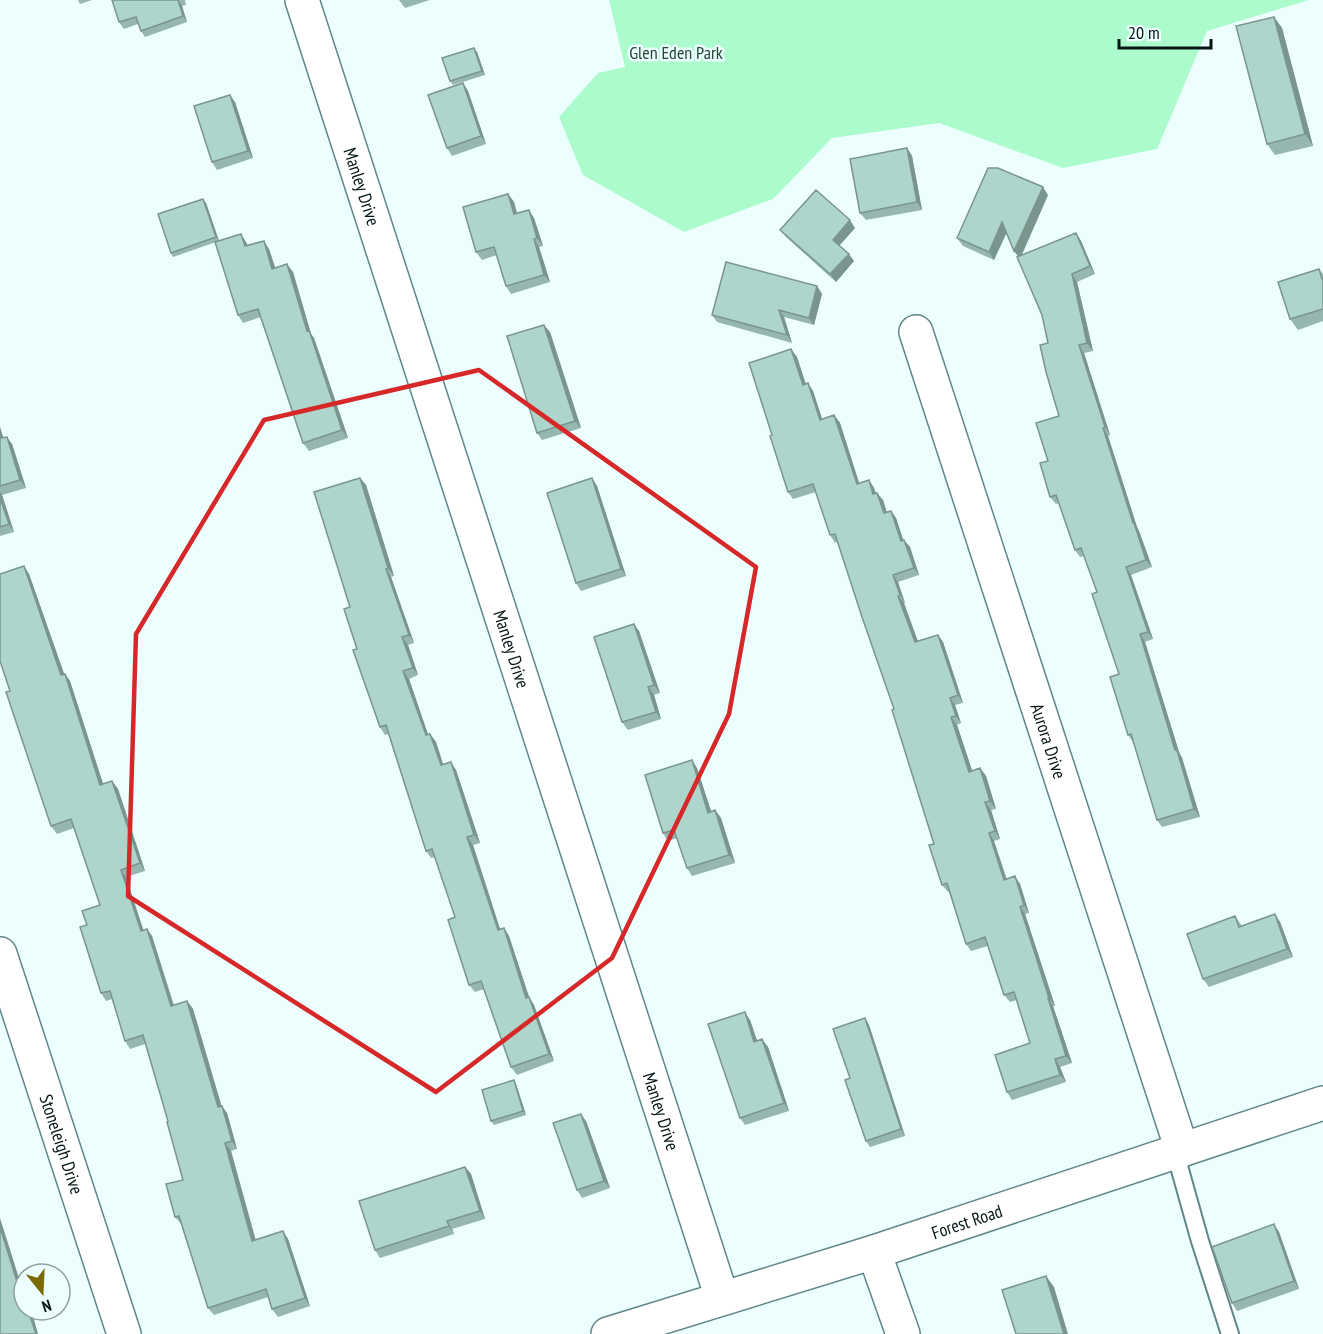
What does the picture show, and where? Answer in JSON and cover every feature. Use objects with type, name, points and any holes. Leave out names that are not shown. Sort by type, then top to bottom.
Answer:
[{"type":"street","name":"Manley Drive","points":[[302,0],[722,1298]]},
{"type":"street","name":"Aurora Drive","points":[[916,332],[1178,1151]]},
{"type":"street","name":"Stoneleigh Drive","points":[[0,954],[124,1334]]},
{"type":"street","name":"Forest Road","points":[[609,1334],[874,1252],[1323,1103]]},
{"type":"street","points":[[874,1252],[903,1334]]},
{"type":"lane","points":[[1178,1151],[1200,1241],[1230,1334]]},
{"type":"highlighted area","points":[[479,370],[756,567],[729,714],[612,958],[436,1092],[128,896],[136,634],[264,420]]},
{"type":"green space","name":"Glen Eden Park","points":[[609,0],[1309,0],[1207,31],[1157,149],[1063,168],[939,123],[832,138],[773,199],[684,232],[583,175],[559,117],[598,73],[625,67]]},
{"type":"building","points":[[112,0],[178,0],[183,16],[141,31],[136,17],[119,22]]},
{"type":"building","points":[[1274,17],[1305,134],[1267,144],[1236,26]]},
{"type":"building","points":[[474,48],[482,71],[450,81],[442,58]]},
{"type":"building","points":[[463,83],[481,136],[447,148],[428,95]]},
{"type":"building","points":[[230,95],[248,151],[212,162],[194,106]]},
{"type":"building","points":[[907,148],[917,202],[860,213],[850,159]]},
{"type":"building","points":[[988,168],[998,168],[1043,187],[1014,251],[1002,222],[989,252],[957,238]]},
{"type":"building","points":[[816,190],[850,220],[833,240],[849,254],[830,274],[780,230]]},
{"type":"building","points":[[508,194],[514,214],[529,210],[544,275],[506,286],[494,247],[476,252],[463,207]]},
{"type":"building","points":[[203,199],[216,237],[171,253],[158,214]]},
{"type":"building","points":[[1076,233],[1090,266],[1072,274],[1087,343],[1079,345],[1146,560],[1126,567],[1148,632],[1140,634],[1194,809],[1157,820],[1131,734],[1128,735],[1110,677],[1119,674],[1092,594],[1097,592],[1081,548],[1075,550],[1056,495],[1050,497],[1040,463],[1048,461],[1036,423],[1059,416],[1040,345],[1048,343],[1042,315],[1017,257]]},
{"type":"building","points":[[241,234],[245,246],[264,241],[272,269],[287,264],[307,331],[309,330],[342,430],[303,443],[258,309],[238,315],[215,242]]},
{"type":"building","points":[[726,262],[817,286],[809,318],[779,310],[787,335],[712,315]]},
{"type":"building","points":[[1319,269],[1323,278],[1323,309],[1290,319],[1278,282]]},
{"type":"building","points":[[544,325],[575,421],[537,433],[507,336]]},
{"type":"building","points":[[791,349],[803,385],[808,383],[820,420],[834,415],[857,484],[869,480],[873,494],[877,493],[884,513],[891,511],[901,541],[904,540],[914,568],[893,575],[900,595],[898,596],[915,642],[938,635],[958,695],[950,698],[956,716],[951,717],[969,772],[980,768],[990,801],[985,802],[995,831],[989,833],[1004,880],[1015,876],[1024,905],[1020,907],[1066,1056],[1055,1059],[1060,1075],[1007,1092],[995,1055],[1030,1043],[1014,992],[1004,995],[985,937],[966,944],[947,883],[942,885],[929,845],[934,844],[892,710],[894,709],[835,534],[830,535],[813,484],[788,492],[770,436],[772,435],[749,363]]},
{"type":"building","points":[[0,437],[7,437],[20,480],[0,486]]},
{"type":"building","points":[[360,478],[388,568],[386,569],[409,635],[402,637],[413,668],[403,671],[426,735],[430,734],[441,765],[451,762],[474,835],[467,837],[498,930],[504,928],[526,998],[529,997],[549,1054],[511,1067],[481,981],[469,985],[448,920],[455,917],[432,849],[426,851],[386,725],[380,727],[353,650],[357,649],[344,609],[350,607],[314,492]]},
{"type":"building","points":[[592,478],[621,569],[576,583],[547,493]]},
{"type":"building","points":[[0,498],[9,524],[0,527]]},
{"type":"building","points":[[24,566],[61,675],[65,674],[100,785],[112,781],[140,863],[121,870],[141,931],[147,929],[171,1006],[187,1001],[218,1107],[222,1106],[232,1141],[225,1143],[252,1241],[283,1231],[305,1298],[272,1309],[266,1289],[208,1308],[179,1216],[175,1217],[166,1184],[183,1180],[143,1035],[125,1041],[110,991],[101,993],[80,927],[87,925],[82,911],[100,905],[71,819],[51,826],[6,692],[10,691],[0,661],[0,574]]},
{"type":"building","points":[[634,624],[654,685],[648,687],[656,712],[622,722],[594,637]]},
{"type":"building","points":[[692,760],[708,813],[715,810],[729,855],[687,868],[674,830],[663,833],[645,775]]},
{"type":"building","points":[[1275,914],[1287,949],[1203,979],[1187,934],[1235,916],[1239,927]]},
{"type":"building","points":[[745,1012],[754,1042],[762,1039],[784,1103],[740,1118],[708,1024]]},
{"type":"building","points":[[865,1018],[901,1129],[866,1141],[845,1080],[850,1078],[833,1029]]},
{"type":"building","points":[[514,1080],[523,1111],[491,1121],[482,1090]]},
{"type":"building","points":[[581,1114],[604,1181],[577,1190],[553,1123]]},
{"type":"building","points":[[465,1167],[480,1211],[447,1221],[449,1226],[375,1250],[359,1201]]},
{"type":"building","points":[[1274,1224],[1294,1281],[1232,1303],[1212,1247]]},
{"type":"building","points":[[0,1227],[12,1266],[12,1322],[32,1322],[36,1334],[0,1334]]},
{"type":"building","points":[[1046,1276],[1064,1334],[1016,1334],[1002,1290]]}]
